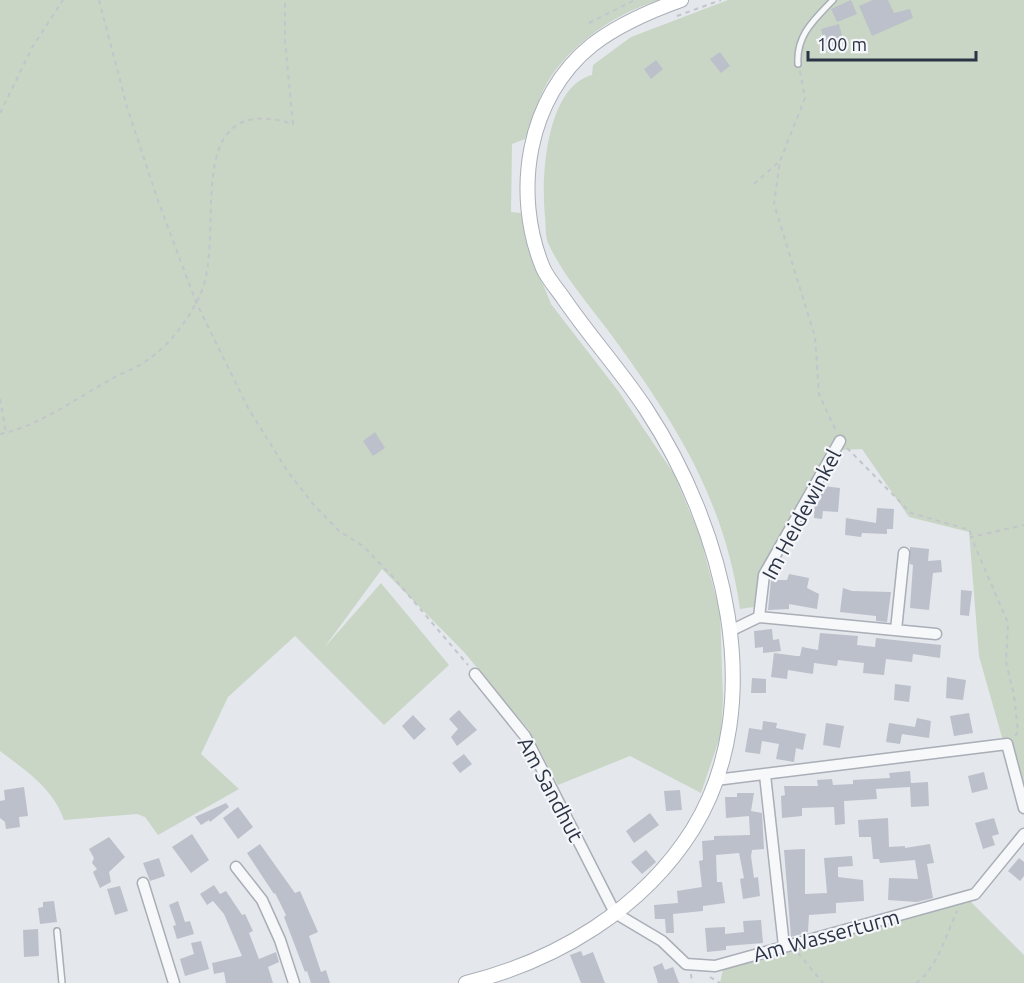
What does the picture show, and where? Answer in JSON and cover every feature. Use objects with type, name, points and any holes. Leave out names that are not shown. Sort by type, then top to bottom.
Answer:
[{"type":"street","points":[[466,983],[487,978],[571,942],[615,913],[655,880],[680,849],[702,813],[716,780],[729,732],[734,687],[730,632],[707,531],[679,468],[646,409],[589,335],[544,270],[533,233],[528,195],[529,151],[542,114],[559,80],[592,46],[648,12],[681,0]]},
{"type":"street","name":"Im Heidewinkel","points":[[759,617],[764,575],[840,441]]},
{"type":"street","points":[[896,630],[904,553]]},
{"type":"street","points":[[730,632],[759,617],[936,634]]},
{"type":"street","name":"Am Sandhut","points":[[475,674],[525,736],[615,913]]},
{"type":"street","points":[[716,780],[1007,744],[1024,808]]},
{"type":"street","points":[[765,775],[784,946]]},
{"type":"street","name":"Am Wasserturm","points":[[615,913],[662,941],[686,964],[715,966],[975,894],[1024,834]]},
{"type":"street","points":[[236,867],[262,900],[280,940],[294,983]]},
{"type":"street","points":[[143,883],[174,983]]},
{"type":"lane","points":[[798,64],[799,45],[803,34],[832,0]]},
{"type":"lane","points":[[57,931],[62,983]]},
{"type":"path","points":[[0,113],[33,46],[63,0]]},
{"type":"path","points":[[99,0],[127,106],[196,302],[248,408],[288,472],[339,531],[363,546],[393,577],[475,674]]},
{"type":"path","points":[[0,434],[41,419],[146,361],[172,338],[196,302],[202,291],[207,255],[215,158],[223,139],[237,123],[270,117],[293,124],[285,41],[285,0]]},
{"type":"path","points":[[589,23],[635,0]]},
{"type":"path","points":[[674,17],[721,0]]},
{"type":"path","points":[[798,64],[805,98],[780,160],[774,204],[815,338],[819,394],[840,441]]},
{"type":"path","points":[[753,184],[780,160]]},
{"type":"path","points":[[0,399],[6,433]]},
{"type":"path","name":"Im Heidewinkel","points":[[840,441],[911,513],[970,530],[971,537]]},
{"type":"path","points":[[1007,744],[1018,732],[1014,695],[1006,662],[1008,623],[971,537],[1024,525]]},
{"type":"path","points":[[916,983],[922,979],[940,949],[958,910],[959,898]]},
{"type":"path","points":[[784,946],[803,956],[823,983]]},
{"type":"green space","points":[[0,0],[660,0],[629,12],[586,39],[562,62],[547,82],[525,139],[512,144],[511,212],[521,213],[527,244],[551,304],[619,392],[674,474],[700,536],[720,612],[723,699],[721,734],[701,793],[630,756],[558,785],[529,730],[464,652],[382,569],[324,648],[381,583],[449,665],[384,725],[295,636],[228,697],[201,754],[239,789],[158,835],[145,817],[137,814],[64,820],[46,789],[0,751]]},
{"type":"green space","points":[[728,0],[1024,0],[1024,802],[1020,801],[979,656],[969,532],[909,517],[862,449],[839,450],[761,574],[760,606],[740,609],[723,534],[695,466],[659,403],[570,281],[548,243],[544,199],[546,157],[556,115],[565,97],[577,83],[592,75],[593,65],[631,37]]},
{"type":"green space","points":[[970,901],[1024,955],[1024,983],[720,983],[724,965]]},
{"type":"building","points":[[851,0],[857,14],[837,22],[831,9]]},
{"type":"building","points":[[873,0],[888,0],[894,13],[910,9],[913,18],[872,36],[859,6]]},
{"type":"building","points":[[839,24],[844,43],[826,48],[821,29]]},
{"type":"building","points":[[720,52],[730,66],[721,73],[710,59]]},
{"type":"building","points":[[656,60],[663,69],[651,79],[644,69]]},
{"type":"building","points":[[375,432],[385,448],[373,456],[363,441]]},
{"type":"building","points":[[823,486],[840,488],[838,512],[823,511],[822,519],[814,518],[815,501],[819,502]]},
{"type":"building","points":[[877,508],[894,509],[893,529],[887,529],[887,534],[862,533],[861,537],[845,535],[846,518],[876,523]]},
{"type":"building","points":[[910,547],[929,549],[928,561],[941,560],[942,572],[933,573],[929,610],[910,608],[913,565],[910,564]]},
{"type":"building","points":[[789,574],[809,578],[807,588],[819,594],[817,609],[789,604],[789,609],[768,610],[771,580],[787,580]]},
{"type":"building","points":[[843,588],[852,591],[891,592],[887,622],[876,621],[876,616],[840,612]]},
{"type":"building","points":[[961,590],[972,591],[969,616],[960,615]]},
{"type":"building","points":[[772,629],[773,640],[779,639],[781,651],[763,653],[763,647],[755,648],[754,631]]},
{"type":"building","points":[[820,633],[858,636],[857,645],[875,647],[876,638],[941,645],[940,658],[913,654],[912,662],[886,659],[884,675],[863,673],[864,663],[838,660],[837,666],[814,663],[813,674],[788,670],[787,679],[771,677],[774,653],[800,656],[802,647],[818,650]]},
{"type":"building","points":[[947,677],[966,680],[963,700],[946,698]]},
{"type":"building","points":[[752,678],[766,679],[766,693],[751,693]]},
{"type":"building","points":[[895,684],[911,686],[909,702],[894,700]]},
{"type":"building","points":[[459,710],[477,730],[457,746],[451,737],[458,729],[449,719]]},
{"type":"building","points":[[969,713],[973,733],[954,736],[950,716]]},
{"type":"building","points":[[413,715],[426,729],[414,740],[402,726]]},
{"type":"building","points":[[917,718],[931,721],[929,738],[902,734],[900,744],[886,742],[889,723],[915,727]]},
{"type":"building","points":[[763,721],[777,723],[776,728],[806,734],[803,750],[796,748],[794,762],[776,759],[779,744],[762,741],[760,754],[745,752],[749,728],[762,730]]},
{"type":"building","points":[[826,723],[844,726],[840,748],[823,745]]},
{"type":"building","points":[[464,754],[472,764],[460,773],[452,763]]},
{"type":"building","points":[[910,771],[911,783],[928,782],[929,806],[911,807],[910,787],[876,789],[877,799],[844,801],[845,824],[835,825],[834,807],[802,808],[802,816],[782,818],[781,796],[785,795],[784,786],[818,786],[817,780],[832,779],[833,785],[853,784],[853,780],[890,778],[889,773]]},
{"type":"building","points":[[984,772],[988,789],[972,793],[968,776]]},
{"type":"building","points":[[24,787],[28,816],[19,817],[20,827],[6,829],[5,822],[0,818],[0,801],[5,800],[4,790]]},
{"type":"building","points":[[680,790],[682,810],[666,811],[664,791]]},
{"type":"building","points":[[737,793],[754,793],[751,811],[762,813],[764,849],[752,850],[751,856],[754,878],[758,877],[760,896],[743,899],[740,879],[744,878],[739,853],[716,855],[717,882],[722,882],[725,903],[703,906],[703,911],[673,914],[674,933],[666,933],[665,919],[655,919],[654,905],[678,903],[677,891],[702,887],[699,861],[703,860],[702,841],[714,840],[714,836],[750,835],[749,816],[726,818],[725,797],[737,797]]},
{"type":"building","points":[[226,803],[229,807],[210,822],[209,820],[201,825],[195,817]]},
{"type":"building","points":[[238,807],[253,827],[238,839],[223,818]]},
{"type":"building","points":[[650,813],[659,825],[634,843],[626,831]]},
{"type":"building","points":[[888,818],[889,847],[905,846],[905,848],[930,844],[934,863],[927,864],[933,898],[917,902],[888,900],[889,878],[918,879],[915,860],[880,863],[879,859],[873,859],[871,837],[859,837],[858,820]]},
{"type":"building","points":[[994,818],[999,834],[992,836],[995,845],[983,849],[975,823]]},
{"type":"building","points":[[192,834],[209,860],[191,873],[172,847]]},
{"type":"building","points":[[109,837],[125,857],[109,872],[111,882],[100,888],[93,872],[97,869],[92,863],[94,858],[89,849]]},
{"type":"building","points":[[260,844],[295,893],[300,891],[318,932],[309,936],[321,972],[326,970],[330,983],[311,983],[307,971],[305,972],[284,917],[286,915],[275,893],[247,853]]},
{"type":"building","points":[[805,849],[805,894],[827,893],[824,858],[852,856],[853,866],[838,867],[838,877],[863,880],[864,901],[836,903],[836,913],[809,915],[808,932],[791,937],[784,850]]},
{"type":"building","points":[[646,850],[656,862],[642,874],[631,862]]},
{"type":"building","points":[[159,858],[165,876],[150,881],[143,863]]},
{"type":"building","points":[[1019,858],[1024,862],[1024,876],[1020,881],[1008,871]]},
{"type":"building","points":[[214,885],[220,894],[226,891],[242,915],[245,914],[253,931],[249,933],[259,959],[276,952],[279,962],[268,967],[273,983],[226,983],[224,972],[214,974],[212,963],[242,956],[224,914],[213,901],[207,905],[200,894]]},
{"type":"building","points":[[120,886],[128,911],[115,915],[107,889]]},
{"type":"building","points":[[54,901],[57,922],[40,924],[38,908],[43,907],[43,902]]},
{"type":"building","points":[[178,901],[185,922],[190,921],[194,934],[177,939],[173,926],[176,925],[169,905]]},
{"type":"building","points":[[761,920],[763,943],[726,946],[726,950],[707,952],[705,928],[725,927],[725,934],[744,932],[743,921]]},
{"type":"building","points":[[38,929],[39,956],[24,957],[23,930]]},
{"type":"building","points":[[201,941],[209,969],[185,976],[180,959],[194,954],[191,943]]},
{"type":"building","points":[[581,951],[583,956],[593,952],[605,983],[581,983],[570,955]]},
{"type":"building","points":[[662,963],[665,970],[673,967],[679,983],[658,983],[653,967]]}]
